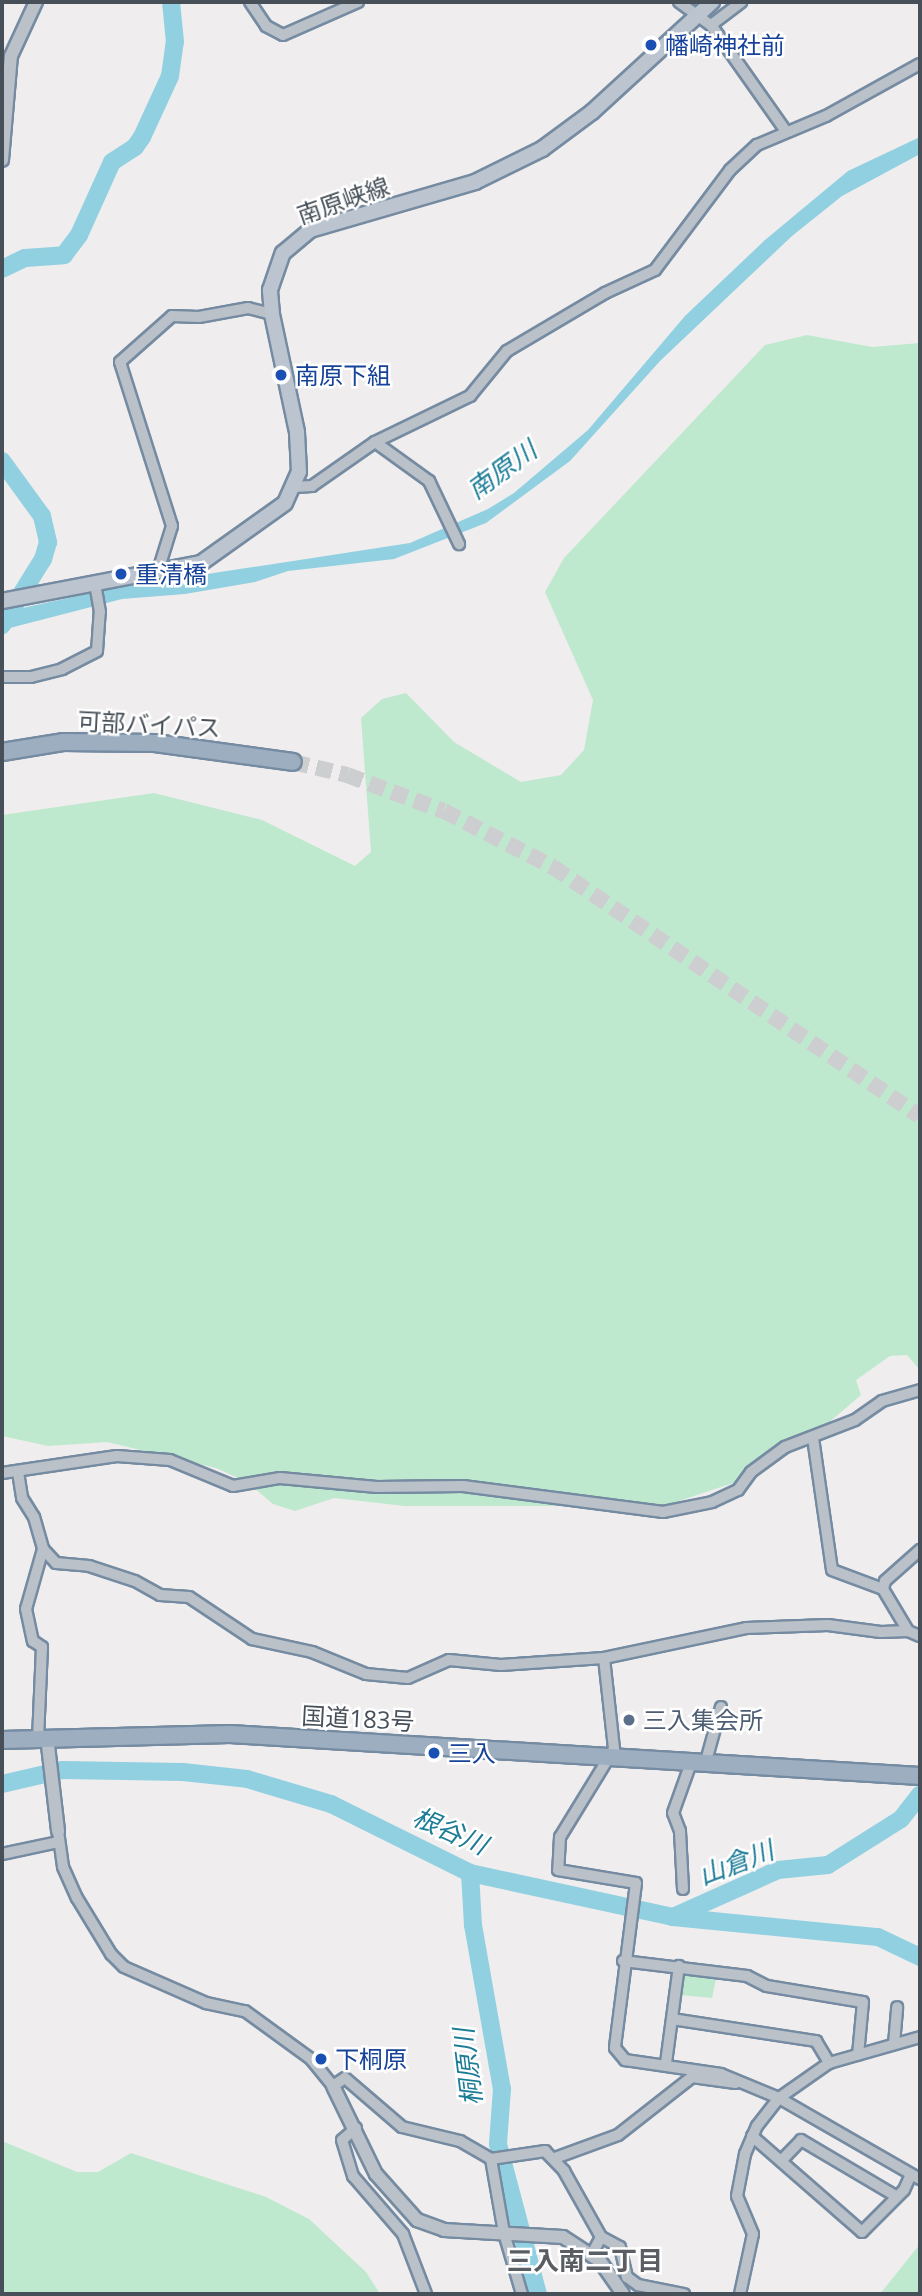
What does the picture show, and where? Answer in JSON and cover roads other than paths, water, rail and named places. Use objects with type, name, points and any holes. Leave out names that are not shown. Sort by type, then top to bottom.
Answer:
[{"type":"highway","name":"可部バイパス","points":[[2,752],[64,742],[155,743],[293,762]]},
{"type":"highway","name":"国道183号","points":[[2,1740],[230,1734],[920,1776]]},
{"type":"main road","name":"南原峡線","points":[[295,487],[297,432],[272,314],[274,271],[295,240],[328,224],[475,182],[513,166],[592,112],[712,2]]},
{"type":"main road","points":[[5,600],[95,586],[212,556],[285,503],[295,487]]},
{"type":"street","points":[[2,160],[12,56],[36,2]]},
{"type":"street","points":[[250,2],[266,26],[283,35],[358,2]]},
{"type":"street","points":[[679,2],[711,25],[785,130]]},
{"type":"street","points":[[711,25],[741,2]]},
{"type":"street","points":[[295,487],[312,486],[375,442],[470,396],[507,351],[605,293],[655,271],[730,170],[757,145],[785,130],[827,116],[920,64]]},
{"type":"street","points":[[158,571],[172,526],[120,362],[172,316],[200,317],[248,308],[272,314]]},
{"type":"street","points":[[375,442],[429,481],[459,544]]},
{"type":"street","points":[[2,677],[31,677],[62,669],[97,651],[100,612],[95,586]]},
{"type":"street","points":[[2,1473],[117,1456],[170,1460],[233,1486],[280,1478],[377,1487],[463,1486],[663,1511],[721,1498],[737,1490],[751,1472],[785,1447],[855,1420],[882,1401],[920,1390]]},
{"type":"street","points":[[813,1438],[832,1570],[883,1589],[908,1631]]},
{"type":"street","points":[[18,1472],[22,1498],[34,1517],[43,1549],[56,1563],[89,1566],[135,1581],[160,1595],[189,1597],[252,1639],[312,1652],[366,1674],[408,1678],[449,1660],[501,1665],[604,1658],[746,1628],[828,1625],[881,1632],[908,1631],[920,1636]]},
{"type":"street","points":[[43,1549],[26,1609],[33,1641],[41,1647],[42,1738],[49,1761],[58,1836],[77,1898],[111,1955],[124,1967],[206,2003],[245,2011],[311,2059],[333,2086],[356,2128],[376,2174],[416,2220],[444,2230],[535,2233],[563,2237],[592,2254],[623,2294]]},
{"type":"street","points":[[883,1589],[885,1581],[920,1550]]},
{"type":"street","points":[[604,1658],[615,1729],[614,1749],[560,1836],[558,1870],[636,1885],[623,1961],[620,2034],[615,2049],[625,2060],[666,2063],[721,2074],[736,2083]]},
{"type":"street","points":[[683,1889],[680,1831],[673,1813],[722,1707]]},
{"type":"street","points":[[2,1854],[58,1836]]},
{"type":"street","points":[[623,1961],[747,1976],[766,1986],[863,2002],[858,2055]]},
{"type":"street","points":[[666,2063],[679,1966]]},
{"type":"street","points":[[894,2044],[897,2007]]},
{"type":"street","points":[[672,2020],[816,2041],[829,2063]]},
{"type":"street","points":[[740,2294],[753,2234],[737,2196],[752,2136],[779,2098],[829,2063],[920,2037]]},
{"type":"street","points":[[555,2158],[618,2135],[692,2077],[736,2083],[779,2098],[916,2177],[904,2190],[894,2195],[862,2232],[752,2136]]},
{"type":"street","points":[[333,2086],[345,2078],[402,2127],[460,2141],[492,2158],[536,2149],[555,2158],[601,2236],[620,2247],[622,2269],[638,2285],[684,2294]]},
{"type":"street","points":[[356,2128],[342,2140],[353,2176],[403,2234],[426,2294]]},
{"type":"street","points":[[781,2161],[802,2140],[894,2195]]},
{"type":"street","points":[[492,2158],[506,2233],[522,2294]]},
{"type":"street","points":[[592,2254],[601,2236]]},
{"type":"water","points":[[920,137],[920,154],[842,196],[792,236],[660,361],[570,461],[486,523],[394,559],[288,571],[255,582],[185,594],[122,599],[2,630],[2,614],[27,607],[110,589],[410,543],[488,509],[514,493],[588,430],[685,316],[765,240],[848,171]]},
{"type":"waterway","points":[[2,269],[25,258],[64,255],[79,235],[112,162],[135,147],[142,137],[170,76],[175,42],[171,2]]},
{"type":"waterway","points":[[2,461],[42,516],[48,542],[43,559],[2,625]]},
{"type":"waterway","name":"根谷川","points":[[2,1784],[62,1770],[183,1772],[247,1779],[331,1804],[470,1873],[673,1917],[878,1937],[920,1957]]},
{"type":"waterway","name":"山倉川","points":[[673,1917],[778,1870],[828,1865],[901,1819],[920,1795]]},
{"type":"waterway","name":"桐原川","points":[[470,1873],[473,1925],[502,2089],[498,2144],[538,2294]]},
{"type":"tunnel","points":[[293,762],[347,775],[444,811],[553,867],[920,1116]]},
{"type":"place","name":"幡崎神社前","points":[[651,45]]},
{"type":"place","name":"南原下組","points":[[281,375]]},
{"type":"place","name":"重清橋","points":[[121,574]]},
{"type":"place","name":"三入集会所","points":[[629,1720]]},
{"type":"place","name":"三入","points":[[434,1753]]},
{"type":"place","name":"下桐原","points":[[321,2059]]},
{"type":"district","name":"三入南二丁目","points":[[585,2261]]},
{"type":"water label","name":"南原川","points":[[502,470]]}]
